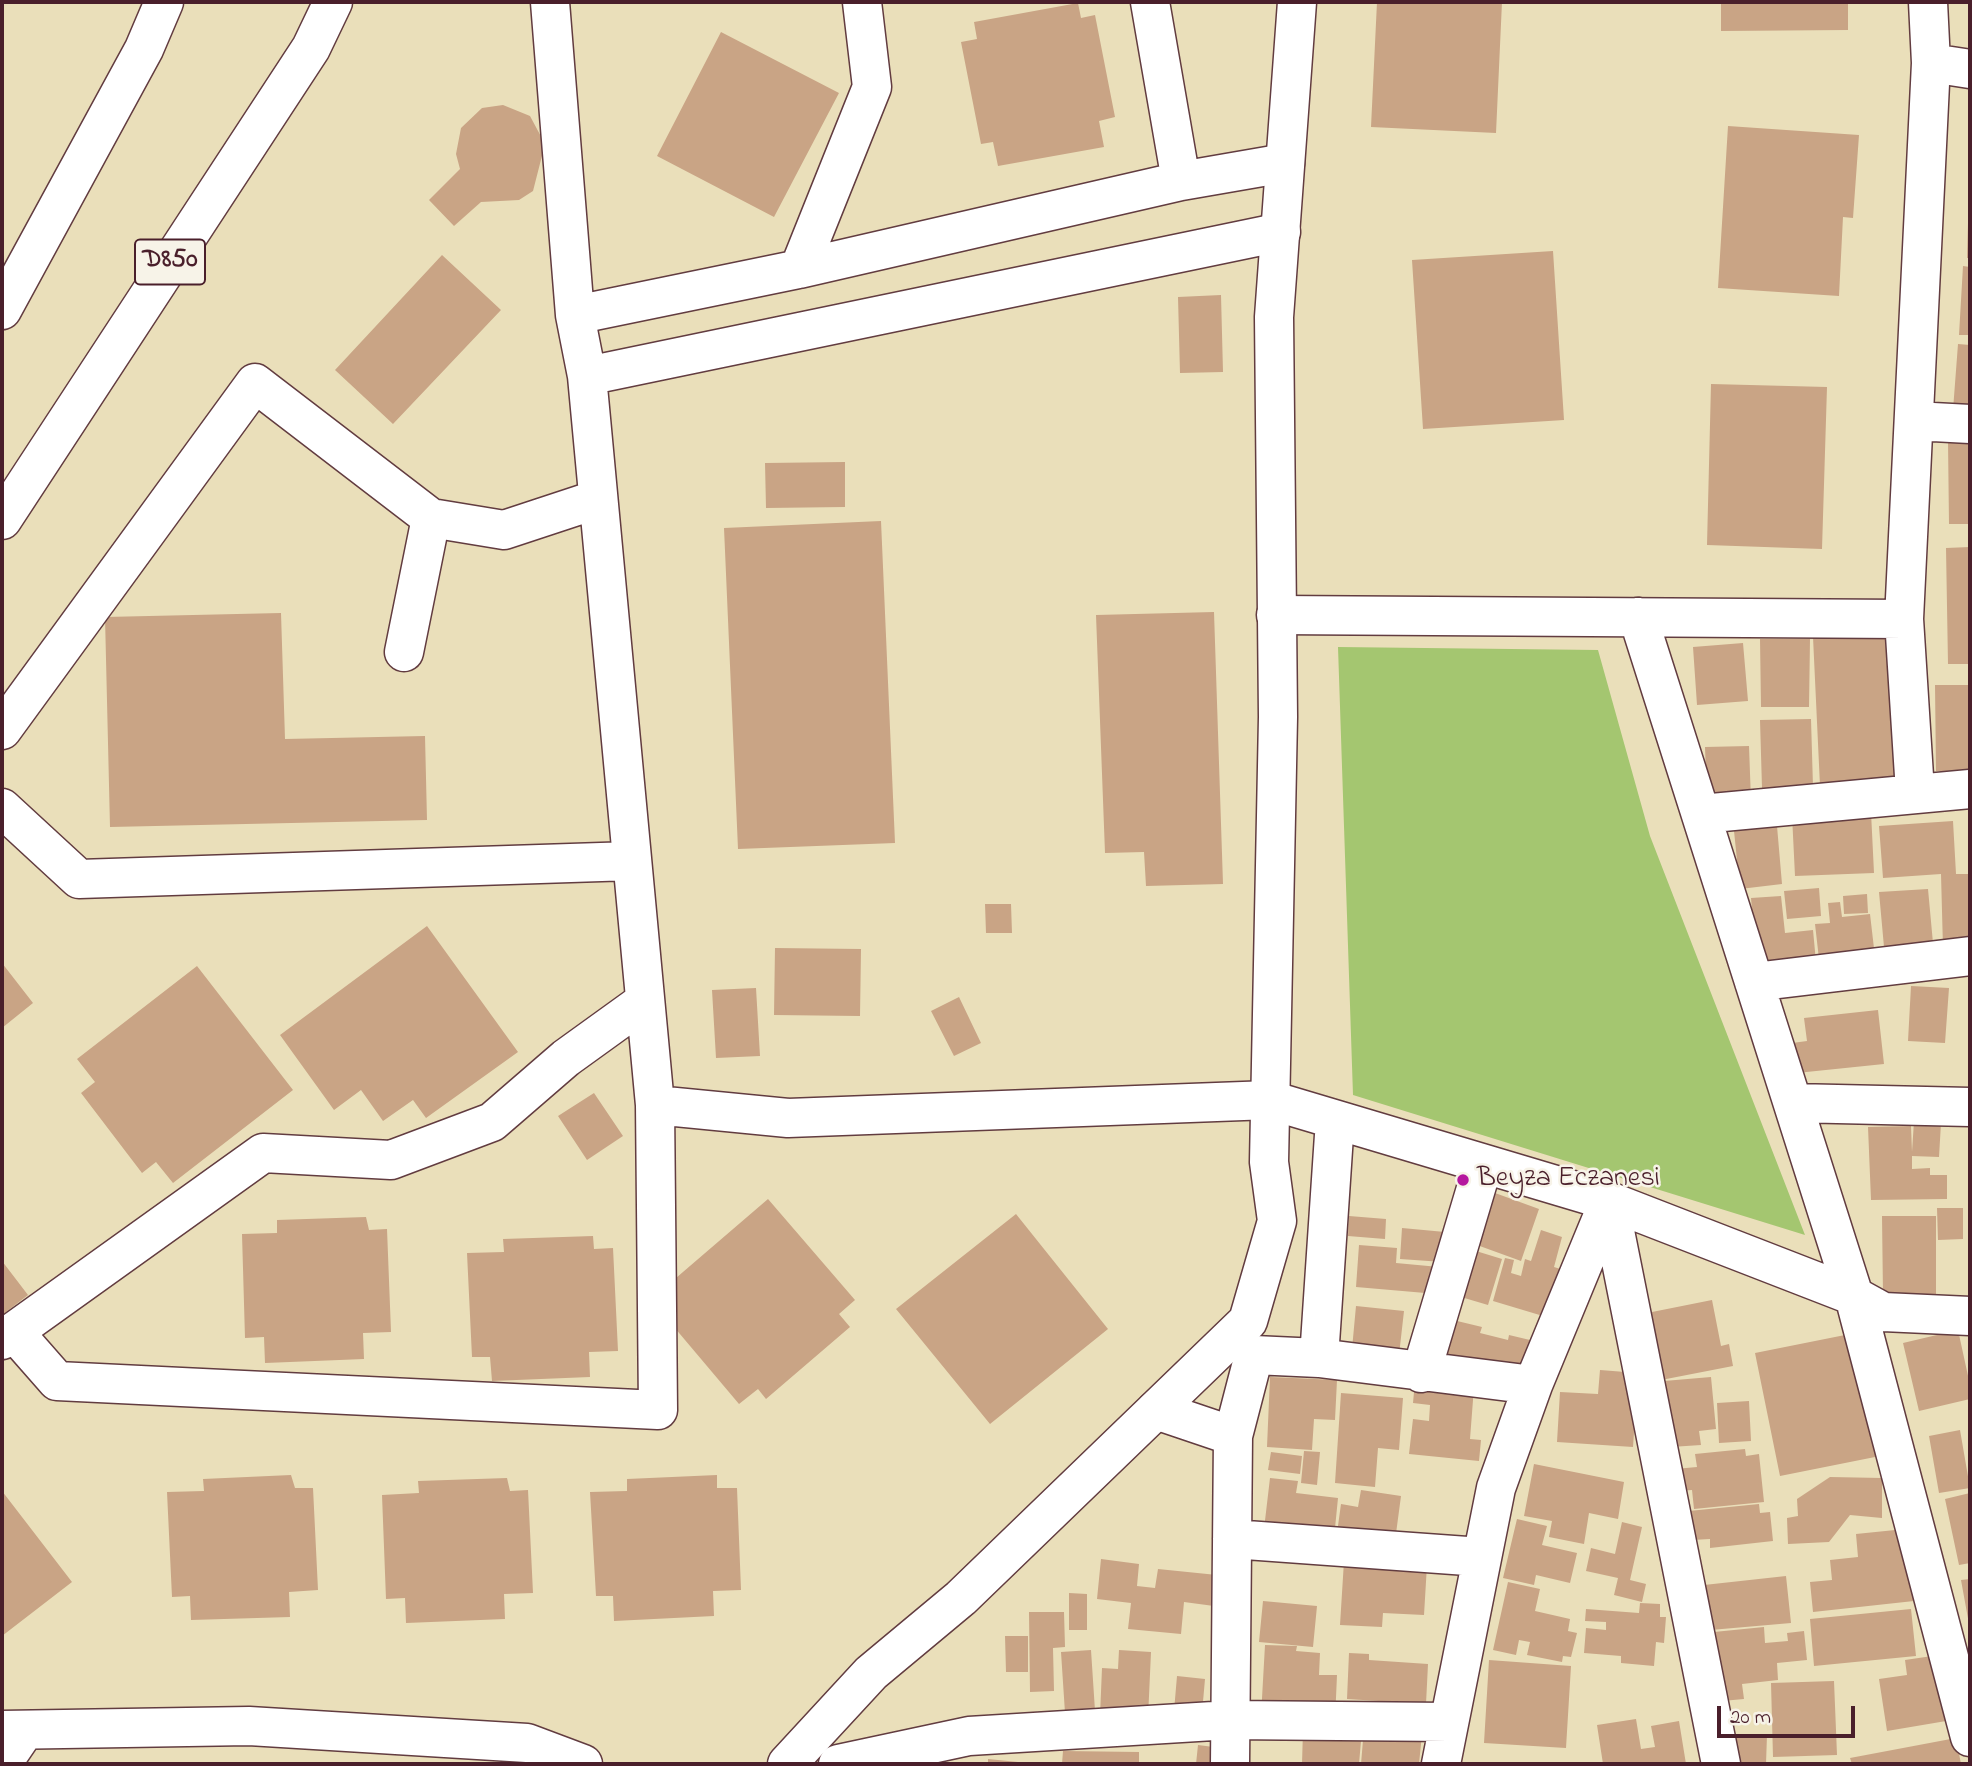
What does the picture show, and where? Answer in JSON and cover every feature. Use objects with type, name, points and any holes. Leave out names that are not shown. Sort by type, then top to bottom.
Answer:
[{"type":"main road","points":[[2,310],[144,49],[164,2]]},
{"type":"main road","name":"D850","points":[[2,520],[311,48],[334,2]]},
{"type":"main road","points":[[550,2],[575,315],[587,376],[655,1105],[658,1410],[57,1381],[8,1336],[263,1153],[391,1160],[492,1122],[566,1058],[645,1000]]},
{"type":"main road","points":[[799,269],[872,87],[862,2]]},
{"type":"main road","points":[[1150,2],[1181,181]]},
{"type":"main road","points":[[788,1764],[871,1673],[961,1598],[1248,1321],[1277,1221],[1269,1162],[1278,717],[1274,317],[1297,2]]},
{"type":"main road","points":[[1915,792],[1904,619],[1931,63],[1928,2]]},
{"type":"main road","points":[[1931,63],[1970,69]]},
{"type":"main road","points":[[575,315],[799,269],[1181,181],[1285,163]]},
{"type":"main road","points":[[587,376],[1280,232]]},
{"type":"main road","points":[[2,730],[255,383],[431,518],[504,530],[598,499]]},
{"type":"main road","points":[[1914,421],[1970,424]]},
{"type":"main road","points":[[404,652],[431,518]]},
{"type":"main road","points":[[1276,615],[1904,619]]},
{"type":"main road","points":[[1637,617],[1854,1296],[1970,1737]]},
{"type":"main road","points":[[1701,814],[1915,792],[1970,789]]},
{"type":"main road","points":[[2,808],[79,879],[632,860]]},
{"type":"main road","points":[[1754,982],[1970,956]]},
{"type":"main road","points":[[655,1105],[788,1118],[1270,1100],[1609,1201],[1854,1296],[1883,1312],[1970,1316]]},
{"type":"main road","points":[[1793,1103],[1970,1107]]},
{"type":"main road","points":[[1319,1358],[1335,1120]]},
{"type":"main road","points":[[1421,1373],[1483,1165]]},
{"type":"main road","points":[[1441,1764],[1496,1488],[1533,1385],[1609,1201]]},
{"type":"main road","points":[[1609,1201],[1721,1764]]},
{"type":"main road","points":[[1230,1764],[1233,1436],[1254,1355],[1319,1358],[1421,1373],[1533,1385]]},
{"type":"main road","points":[[1156,1410],[1233,1436]]},
{"type":"main road","points":[[1232,1539],[1481,1558]]},
{"type":"main road","points":[[838,1764],[969,1736],[1230,1720],[1448,1722]]},
{"type":"main road","points":[[2,1764],[14,1730],[249,1726],[527,1743],[579,1764]]},
{"type":"green space","points":[[1338,647],[1598,650],[1650,836],[1805,1235],[1353,1095]]},
{"type":"building","points":[[1377,2],[1502,2],[1496,133],[1371,127]]},
{"type":"building","points":[[1721,2],[1848,2],[1848,30],[1721,31]]},
{"type":"building","points":[[1078,3],[1081,18],[1095,15],[1115,117],[1099,121],[1104,147],[998,166],[993,142],[981,144],[961,42],[977,39],[974,22]]},
{"type":"building","points":[[721,32],[839,93],[774,217],[657,156]]},
{"type":"building","points":[[503,105],[530,116],[545,144],[533,191],[519,200],[481,202],[454,226],[429,200],[460,169],[456,154],[461,128],[482,108]]},
{"type":"building","points":[[1728,126],[1859,135],[1853,218],[1843,217],[1839,296],[1718,288]]},
{"type":"building","points":[[1970,223],[1970,258],[1967,258]]},
{"type":"building","points":[[1553,251],[1564,420],[1423,429],[1412,260]]},
{"type":"building","points":[[442,255],[501,310],[393,424],[335,370]]},
{"type":"building","points":[[1963,266],[1970,267],[1970,335],[1959,335]]},
{"type":"building","points":[[1221,295],[1223,372],[1180,373],[1178,297]]},
{"type":"building","points":[[1958,344],[1970,345],[1970,412],[1953,410]]},
{"type":"building","points":[[1711,384],[1827,387],[1822,549],[1707,545]]},
{"type":"building","points":[[1970,440],[1970,524],[1949,524],[1948,441]]},
{"type":"building","points":[[845,462],[845,507],[766,508],[765,463]]},
{"type":"building","points":[[881,521],[895,843],[738,849],[724,528]]},
{"type":"building","points":[[1970,547],[1970,664],[1948,664],[1946,548]]},
{"type":"building","points":[[1214,612],[1223,884],[1146,886],[1144,852],[1105,853],[1096,615]]},
{"type":"building","points":[[281,613],[285,739],[425,736],[427,820],[110,827],[105,617]]},
{"type":"building","points":[[1899,633],[1906,782],[1820,786],[1813,637]]},
{"type":"building","points":[[1760,639],[1810,639],[1809,707],[1761,707]]},
{"type":"building","points":[[1743,643],[1748,701],[1697,705],[1693,647]]},
{"type":"building","points":[[1935,685],[1970,685],[1970,772],[1936,771]]},
{"type":"building","points":[[1811,719],[1813,787],[1762,788],[1760,720]]},
{"type":"building","points":[[1749,746],[1751,801],[1707,802],[1705,747]]},
{"type":"building","points":[[1871,812],[1874,873],[1795,876],[1792,815]]},
{"type":"building","points":[[1953,821],[1956,874],[1970,874],[1970,947],[1943,948],[1941,874],[1883,878],[1879,826]]},
{"type":"building","points":[[1777,826],[1782,884],[1740,889],[1734,831]]},
{"type":"building","points":[[1819,888],[1821,916],[1787,919],[1784,891]]},
{"type":"building","points":[[1928,889],[1934,954],[1885,958],[1879,892]]},
{"type":"building","points":[[1867,894],[1868,913],[1844,914],[1843,896]]},
{"type":"building","points":[[1781,896],[1785,933],[1813,930],[1816,962],[1757,967],[1751,898]]},
{"type":"building","points":[[1840,902],[1842,917],[1870,914],[1875,957],[1819,959],[1815,924],[1830,923],[1828,903]]},
{"type":"building","points":[[985,904],[1011,904],[1012,933],[986,933]]},
{"type":"building","points":[[427,926],[518,1052],[426,1118],[413,1100],[383,1121],[361,1090],[334,1110],[280,1035]]},
{"type":"building","points":[[775,948],[861,949],[860,1016],[774,1015]]},
{"type":"building","points":[[2,963],[33,1003],[2,1028]]},
{"type":"building","points":[[197,966],[293,1090],[173,1183],[156,1162],[142,1173],[81,1093],[95,1082],[77,1059]]},
{"type":"building","points":[[1911,986],[1949,988],[1945,1043],[1908,1041]]},
{"type":"building","points":[[756,988],[760,1056],[716,1058],[712,990]]},
{"type":"building","points":[[959,997],[981,1043],[954,1056],[931,1011]]},
{"type":"building","points":[[1878,1010],[1884,1064],[1787,1074],[1785,1044],[1807,1041],[1804,1018]]},
{"type":"building","points":[[594,1093],[623,1136],[587,1160],[558,1116]]},
{"type":"building","points":[[1914,1121],[1941,1123],[1939,1157],[1912,1156],[1912,1169],[1930,1168],[1930,1175],[1947,1175],[1947,1199],[1871,1200],[1868,1127],[1911,1126],[1912,1152]]},
{"type":"building","points":[[1495,1193],[1539,1209],[1521,1261],[1477,1245]]},
{"type":"building","points":[[768,1199],[855,1300],[839,1314],[850,1327],[766,1399],[758,1389],[739,1404],[658,1308],[676,1293],[669,1284]]},
{"type":"building","points":[[1937,1208],[1963,1208],[1963,1239],[1938,1240]]},
{"type":"building","points":[[1016,1214],[1108,1329],[990,1424],[896,1309]]},
{"type":"building","points":[[1349,1216],[1386,1219],[1385,1239],[1348,1236]]},
{"type":"building","points":[[1882,1216],[1936,1216],[1936,1295],[1883,1295]]},
{"type":"building","points":[[366,1217],[369,1230],[387,1229],[391,1332],[363,1333],[364,1359],[265,1363],[264,1337],[245,1338],[242,1234],[277,1233],[277,1220]]},
{"type":"building","points":[[1402,1228],[1445,1232],[1443,1262],[1400,1259]]},
{"type":"building","points":[[1541,1230],[1562,1237],[1554,1267],[1567,1271],[1553,1319],[1493,1301],[1505,1258],[1514,1260],[1511,1273],[1521,1276],[1525,1259],[1531,1261]]},
{"type":"building","points":[[593,1236],[594,1249],[613,1248],[618,1351],[589,1352],[590,1377],[492,1381],[490,1357],[472,1357],[467,1253],[504,1252],[503,1239]]},
{"type":"building","points":[[1359,1245],[1397,1248],[1396,1263],[1439,1267],[1437,1294],[1356,1287]]},
{"type":"building","points":[[1476,1251],[1502,1259],[1488,1305],[1461,1297]]},
{"type":"building","points":[[2,1261],[28,1295],[2,1315]]},
{"type":"building","points":[[1712,1300],[1721,1346],[1729,1344],[1733,1366],[1656,1381],[1642,1314]]},
{"type":"building","points":[[1356,1306],[1404,1311],[1399,1355],[1352,1349]]},
{"type":"building","points":[[1453,1320],[1482,1327],[1480,1333],[1508,1340],[1509,1335],[1530,1340],[1521,1378],[1443,1365]]},
{"type":"building","points":[[1958,1330],[1970,1385],[1970,1399],[1919,1411],[1903,1343]]},
{"type":"building","points":[[1860,1332],[1885,1455],[1780,1476],[1755,1353]]},
{"type":"building","points":[[1600,1370],[1638,1373],[1633,1447],[1557,1442],[1560,1392],[1598,1394]]},
{"type":"building","points":[[1270,1377],[1337,1380],[1335,1420],[1314,1419],[1312,1450],[1267,1447]]},
{"type":"building","points":[[1711,1377],[1716,1429],[1699,1431],[1701,1445],[1671,1447],[1664,1381]]},
{"type":"building","points":[[1415,1381],[1474,1387],[1470,1439],[1481,1440],[1479,1461],[1409,1454],[1413,1419],[1429,1421],[1430,1405],[1413,1403]]},
{"type":"building","points":[[1341,1393],[1403,1398],[1399,1450],[1378,1448],[1375,1487],[1335,1483]]},
{"type":"building","points":[[1749,1401],[1751,1441],[1719,1443],[1717,1403]]},
{"type":"building","points":[[1960,1430],[1970,1488],[1939,1493],[1929,1436]]},
{"type":"building","points":[[1745,1449],[1746,1456],[1759,1454],[1764,1502],[1694,1509],[1692,1490],[1677,1491],[1675,1469],[1697,1467],[1695,1454]]},
{"type":"building","points":[[1304,1451],[1320,1452],[1317,1485],[1301,1483]]},
{"type":"building","points":[[1271,1452],[1302,1456],[1300,1474],[1268,1470]]},
{"type":"building","points":[[1534,1464],[1624,1482],[1618,1519],[1589,1513],[1584,1544],[1549,1537],[1552,1521],[1524,1516]]},
{"type":"building","points":[[291,1475],[295,1488],[313,1488],[318,1590],[289,1592],[290,1617],[191,1620],[190,1596],[172,1597],[167,1492],[204,1491],[203,1479]]},
{"type":"building","points":[[717,1475],[717,1488],[737,1488],[741,1590],[713,1591],[714,1616],[614,1621],[613,1596],[596,1596],[590,1492],[627,1491],[627,1479]]},
{"type":"building","points":[[1830,1477],[1882,1478],[1882,1518],[1850,1515],[1829,1542],[1788,1544],[1787,1518],[1798,1516],[1797,1499]]},
{"type":"building","points":[[507,1478],[510,1491],[528,1490],[533,1593],[504,1594],[505,1619],[406,1623],[405,1598],[386,1599],[382,1495],[419,1493],[418,1481]]},
{"type":"building","points":[[1270,1478],[1298,1481],[1296,1493],[1338,1498],[1334,1538],[1264,1529]]},
{"type":"building","points":[[1361,1490],[1401,1496],[1395,1541],[1337,1533],[1341,1504],[1358,1507]]},
{"type":"building","points":[[2,1491],[72,1582],[2,1636]]},
{"type":"building","points":[[1970,1493],[1970,1563],[1959,1565],[1945,1499]]},
{"type":"building","points":[[1759,1504],[1760,1513],[1770,1512],[1773,1541],[1710,1548],[1710,1539],[1692,1540],[1689,1511]]},
{"type":"building","points":[[1517,1519],[1547,1526],[1542,1545],[1577,1553],[1570,1583],[1536,1575],[1534,1585],[1503,1578]]},
{"type":"building","points":[[1622,1522],[1642,1527],[1630,1580],[1646,1584],[1642,1602],[1614,1595],[1618,1578],[1586,1571],[1591,1548],[1615,1554]]},
{"type":"building","points":[[1905,1529],[1914,1601],[1813,1612],[1810,1582],[1832,1580],[1830,1560],[1858,1557],[1856,1534]]},
{"type":"building","points":[[1101,1559],[1139,1564],[1137,1586],[1155,1588],[1158,1569],[1217,1575],[1214,1606],[1184,1602],[1181,1634],[1128,1629],[1131,1603],[1097,1599]]},
{"type":"building","points":[[1344,1561],[1427,1565],[1424,1615],[1383,1613],[1382,1627],[1340,1625]]},
{"type":"building","points":[[1786,1576],[1791,1623],[1699,1631],[1695,1586]]},
{"type":"building","points":[[1970,1579],[1970,1624],[1969,1624],[1961,1580]]},
{"type":"building","points":[[1508,1582],[1540,1589],[1535,1611],[1570,1619],[1568,1631],[1577,1633],[1571,1657],[1563,1656],[1562,1662],[1527,1655],[1530,1642],[1519,1640],[1516,1655],[1493,1650]]},
{"type":"building","points":[[1069,1593],[1087,1594],[1087,1630],[1069,1630]]},
{"type":"building","points":[[1263,1601],[1317,1606],[1313,1647],[1259,1642]]},
{"type":"building","points":[[1640,1603],[1660,1604],[1660,1617],[1666,1617],[1664,1643],[1656,1642],[1654,1666],[1621,1663],[1621,1656],[1584,1653],[1586,1628],[1606,1630],[1606,1622],[1585,1621],[1586,1609],[1639,1613]]},
{"type":"building","points":[[1911,1609],[1916,1656],[1814,1666],[1810,1619]]},
{"type":"building","points":[[1029,1612],[1064,1612],[1065,1647],[1053,1648],[1054,1691],[1030,1692]]},
{"type":"building","points":[[1764,1627],[1765,1643],[1788,1641],[1787,1633],[1804,1631],[1807,1660],[1777,1663],[1778,1680],[1742,1684],[1744,1699],[1711,1702],[1704,1633]]},
{"type":"building","points":[[1005,1636],[1028,1636],[1028,1672],[1006,1672]]},
{"type":"building","points":[[1265,1645],[1297,1646],[1296,1651],[1320,1653],[1319,1675],[1337,1675],[1335,1720],[1261,1716]]},
{"type":"building","points":[[1091,1650],[1096,1726],[1066,1728],[1061,1652]]},
{"type":"building","points":[[1119,1650],[1151,1652],[1148,1718],[1100,1716],[1102,1668],[1118,1669]]},
{"type":"building","points":[[1349,1653],[1369,1654],[1369,1660],[1428,1664],[1426,1704],[1347,1699]]},
{"type":"building","points":[[1946,1654],[1958,1719],[1887,1731],[1879,1679],[1907,1675],[1905,1660]]},
{"type":"building","points":[[1489,1660],[1571,1666],[1566,1748],[1484,1743]]},
{"type":"building","points":[[1177,1676],[1205,1679],[1202,1713],[1174,1711]]},
{"type":"building","points":[[1834,1681],[1837,1755],[1773,1757],[1771,1683]]},
{"type":"building","points":[[1636,1719],[1641,1749],[1655,1747],[1651,1726],[1679,1721],[1686,1764],[1603,1764],[1597,1725]]},
{"type":"building","points":[[1364,1728],[1422,1734],[1419,1764],[1361,1764]]},
{"type":"building","points":[[1303,1730],[1330,1739],[1361,1741],[1359,1764],[1302,1764]]},
{"type":"building","points":[[1735,1734],[1767,1735],[1766,1764],[1734,1763]]},
{"type":"building","points":[[1956,1738],[1961,1764],[1852,1764],[1850,1758]]},
{"type":"building","points":[[1198,1745],[1229,1749],[1227,1764],[1196,1764]]},
{"type":"building","points":[[1063,1751],[1139,1752],[1139,1764],[1062,1764]]},
{"type":"building","points":[[988,1759],[1018,1762],[1018,1764],[988,1764]]},
{"type":"place","name":"Beyza Eczanesi","points":[[1463,1180]]}]
